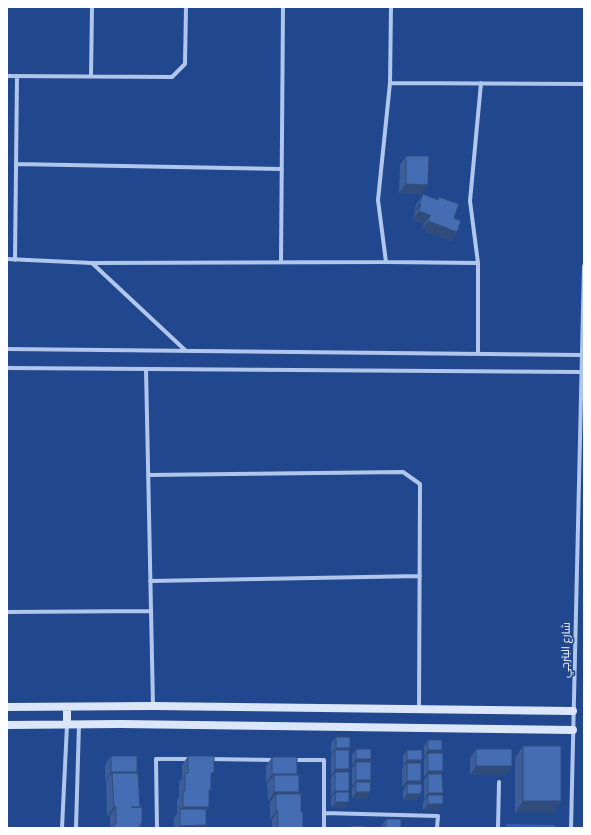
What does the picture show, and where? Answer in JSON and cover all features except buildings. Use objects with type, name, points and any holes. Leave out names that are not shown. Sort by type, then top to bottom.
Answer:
[{"type":"street","points":[[90,76],[92,7]]},
{"type":"street","points":[[7,76],[172,77],[185,64],[186,7]]},
{"type":"street","points":[[281,262],[283,7]]},
{"type":"street","points":[[386,262],[378,200],[390,83],[391,7]]},
{"type":"street","points":[[15,260],[16,76]]},
{"type":"street","points":[[390,83],[584,84]]},
{"type":"street","points":[[478,354],[478,263],[470,201],[481,84]]},
{"type":"street","points":[[16,164],[282,169]]},
{"type":"street","points":[[7,260],[92,263],[478,263]]},
{"type":"street","points":[[92,263],[185,350]]},
{"type":"street","name":"شارع البترجي","points":[[571,828],[584,266]]},
{"type":"street","points":[[7,349],[582,355]]},
{"type":"street","points":[[7,368],[581,372]]},
{"type":"street","points":[[146,369],[153,706]]},
{"type":"street","points":[[148,475],[403,472],[420,484],[419,710]]},
{"type":"street","points":[[579,472],[584,475]]},
{"type":"street","points":[[150,581],[420,576]]},
{"type":"street","points":[[7,612],[151,611]]},
{"type":"street","points":[[7,708],[153,706],[573,711]]},
{"type":"street","points":[[62,828],[67,707]]},
{"type":"street","points":[[76,828],[79,724]]},
{"type":"street","points":[[7,725],[79,724],[573,730]]},
{"type":"street","points":[[157,828],[156,759],[194,759]]},
{"type":"street","points":[[202,759],[278,760]]},
{"type":"street","points":[[286,760],[324,760],[324,828]]},
{"type":"street","points":[[498,828],[499,782]]},
{"type":"street","points":[[324,813],[438,816],[437,828]]},
{"type":"shaded area","points":[[506,824],[555,825],[555,828],[506,828]]}]
